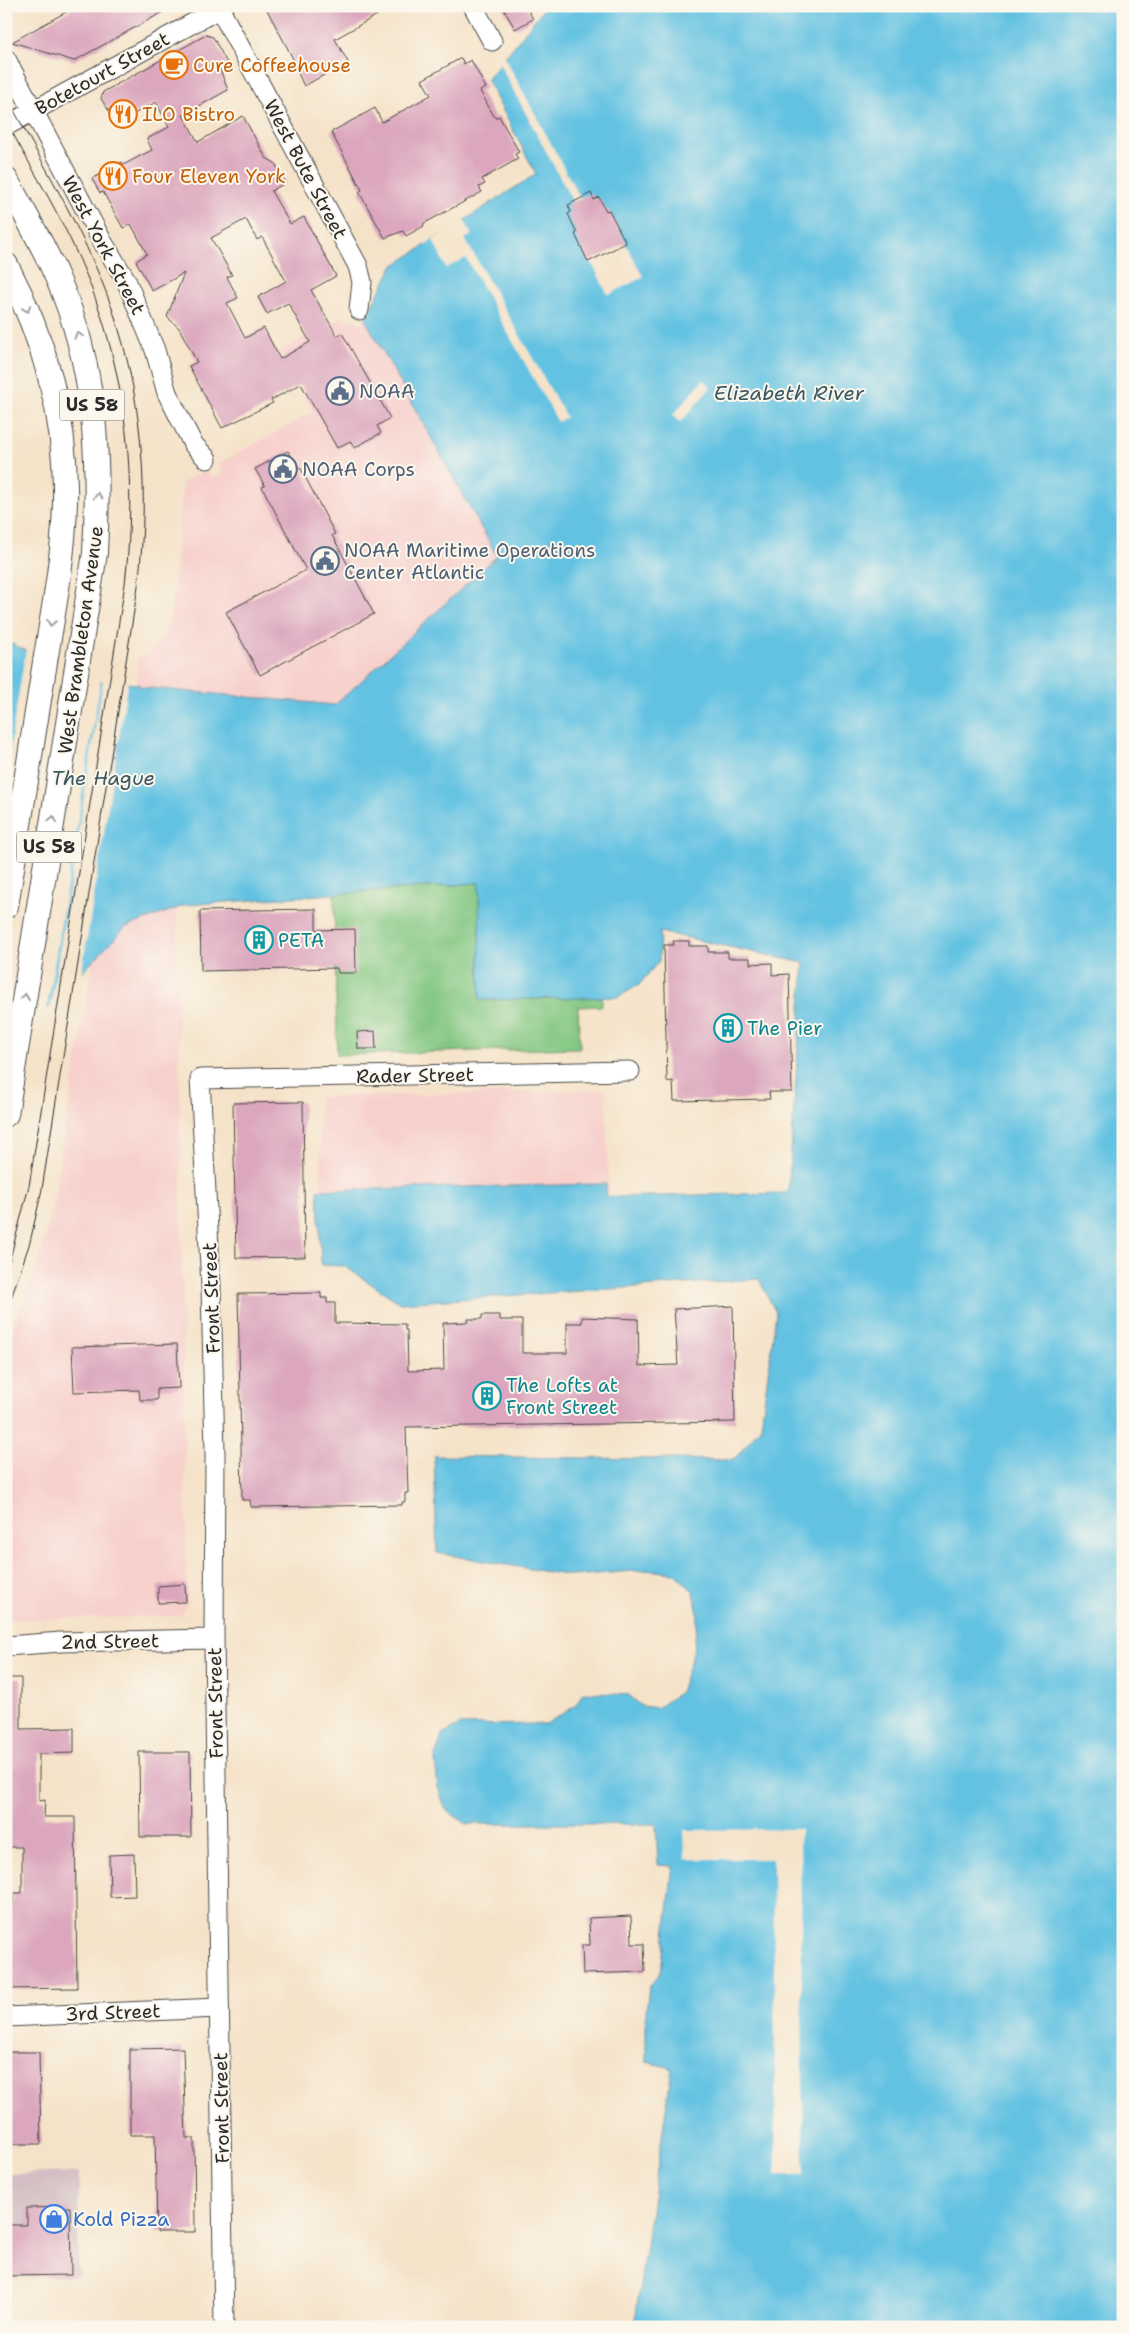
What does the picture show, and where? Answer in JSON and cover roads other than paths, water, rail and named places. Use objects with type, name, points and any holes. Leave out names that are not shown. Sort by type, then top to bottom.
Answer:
[{"type":"main road","name":"West Brambleton Avenue","points":[[6,180],[58,278],[73,320],[85,365],[94,417],[97,462],[96,536],[92,579],[6,1114]]},
{"type":"main road","name":"West Brambleton Avenue","points":[[6,265],[24,300],[40,343],[52,385],[61,430],[65,501],[59,574],[6,906]]},
{"type":"street","points":[[473,6],[492,41]]},
{"type":"street","name":"Botetourt Street","points":[[6,126],[220,7]]},
{"type":"street","name":"West Bute Street","points":[[220,7],[358,266],[362,282],[359,310]]},
{"type":"street","name":"West York Street","points":[[6,59],[102,242],[126,280],[155,350],[172,404],[193,444],[207,459]]},
{"type":"street","name":"Rader Street","points":[[200,1079],[630,1071]]},
{"type":"street","name":"Front Street","points":[[200,1079],[211,1286],[215,1454],[214,1639],[224,2327]]},
{"type":"street","name":"2nd Street","points":[[6,1646],[61,1642],[214,1639]]},
{"type":"street","name":"3rd Street","points":[[6,2017],[219,2008]]},
{"type":"water","name":"Elizabeth River","points":[[546,6],[1123,6],[1123,2327],[634,2327],[672,2068],[646,2062],[646,2011],[649,1987],[661,1972],[673,1866],[658,1865],[656,1824],[467,1824],[446,1810],[438,1787],[435,1759],[442,1735],[460,1725],[546,1724],[576,1705],[583,1692],[629,1695],[641,1706],[657,1708],[680,1692],[693,1653],[698,1614],[694,1592],[674,1573],[645,1570],[572,1576],[437,1553],[434,1456],[734,1460],[761,1426],[776,1313],[759,1279],[400,1303],[344,1266],[321,1265],[318,1190],[606,1184],[606,1197],[788,1193],[804,963],[660,932],[659,961],[639,985],[618,997],[480,1000],[479,883],[186,905],[126,927],[6,1051],[6,641],[89,681],[139,684],[139,687],[335,705],[497,556],[365,319],[393,266],[536,174],[487,80]]},
{"type":"tram line","points":[[6,96],[76,226],[97,270],[112,308],[133,386],[139,426],[143,506],[138,586],[42,1189],[30,1242],[6,1313]]},
{"type":"tram line","points":[[6,121],[70,238],[88,279],[101,316],[112,353],[126,429],[130,506],[125,584],[29,1186],[6,1274]]},
{"type":"place","name":"Cure Coffeehouse","points":[[174,65]]},
{"type":"place","name":"ILO Bistro","points":[[123,114]]},
{"type":"place","name":"Four Eleven York","points":[[113,176]]},
{"type":"place","name":"NOAA","points":[[340,391]]},
{"type":"place","name":"NOAA Corps","points":[[283,469]]},
{"type":"place","name":"NOAA Maritime Operations Center Atlantic","points":[[325,561]]},
{"type":"place","name":"PETA","points":[[259,940]]},
{"type":"place","name":"The Pier","points":[[728,1028]]},
{"type":"place","name":"The Lofts at Front Street","points":[[487,1396]]},
{"type":"place","name":"Kold Pizza","points":[[54,2219]]},
{"type":"water label","name":"The Hague","points":[[103,778]]}]
